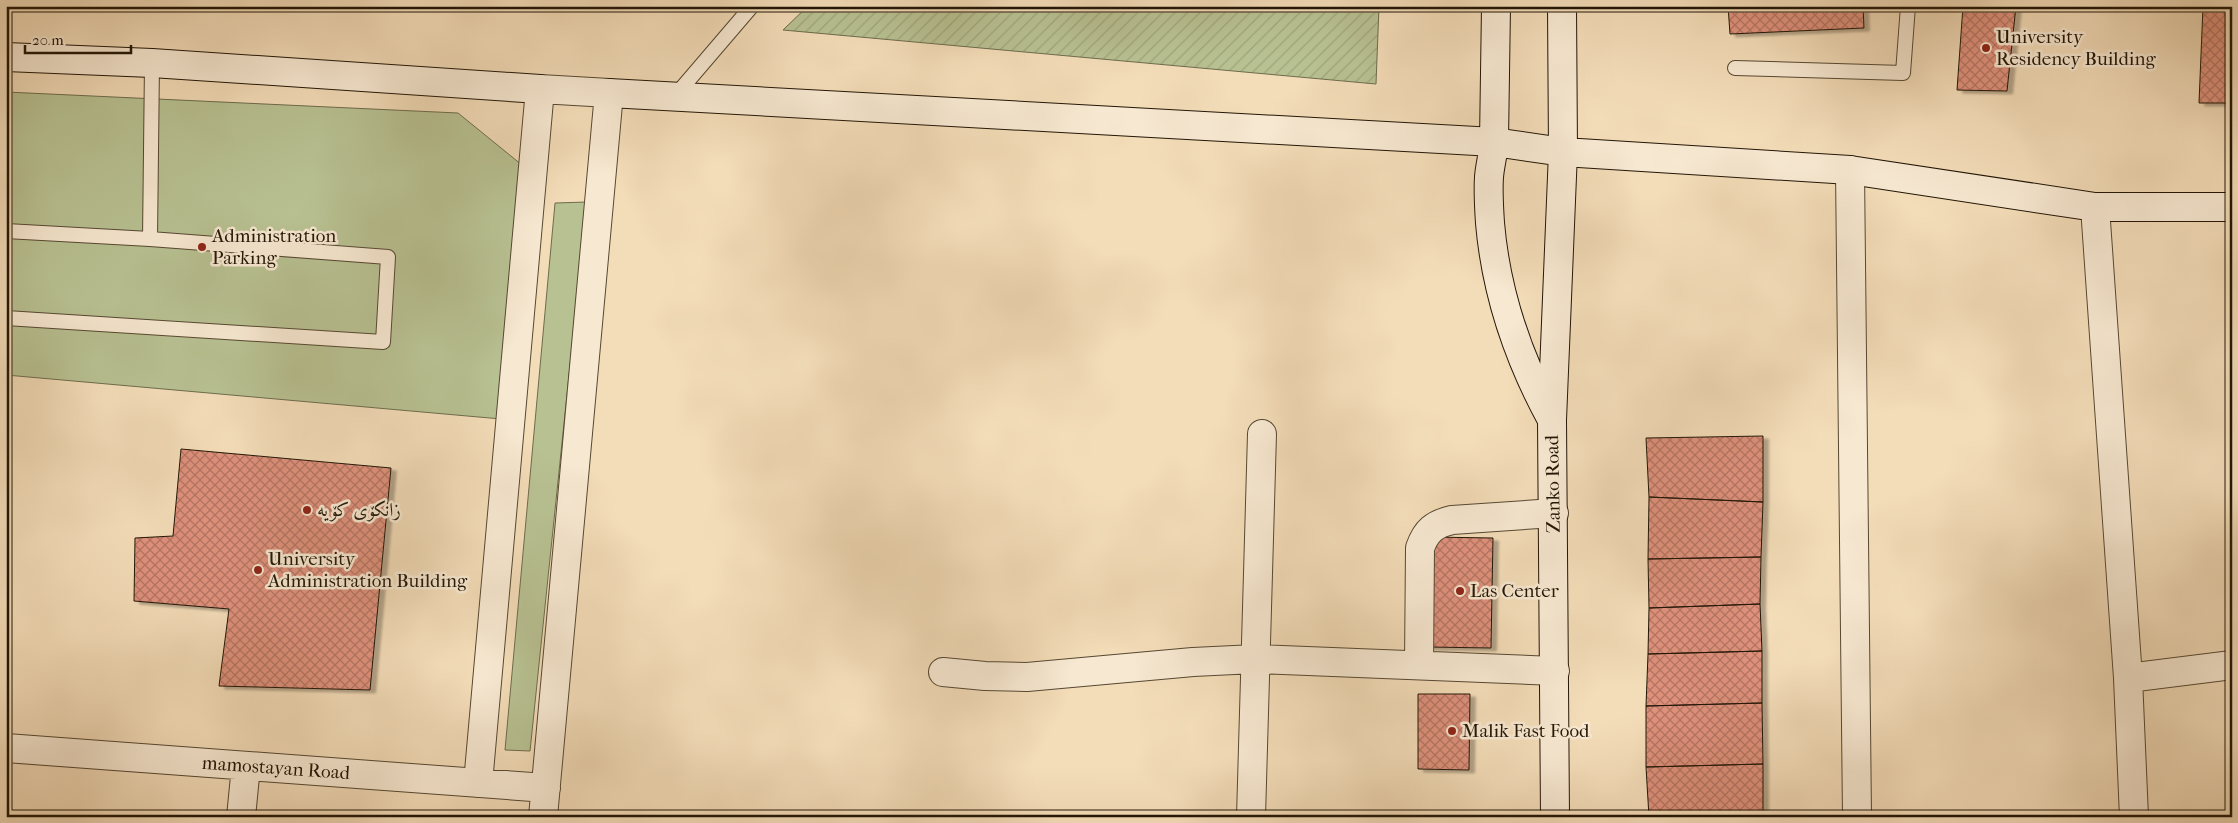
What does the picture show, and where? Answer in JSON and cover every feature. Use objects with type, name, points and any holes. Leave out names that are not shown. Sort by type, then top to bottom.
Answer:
[{"type":"street","points":[[1496,6],[1494,142],[1489,179],[1490,222],[1500,288],[1516,344],[1532,383],[1552,420]]},
{"type":"street","name":"Zanko Road","points":[[1555,817],[1552,420],[1563,152],[1562,6]]},
{"type":"street","points":[[6,57],[152,63],[540,89],[1494,142],[1563,152],[1850,170],[2095,207],[2232,208]]},
{"type":"street","points":[[478,783],[540,89]]},
{"type":"street","points":[[543,817],[609,93]]},
{"type":"street","points":[[1850,170],[1856,817]]},
{"type":"street","points":[[2095,207],[2128,678],[2134,817]]},
{"type":"street","points":[[1251,817],[1262,434]]},
{"type":"street","points":[[1418,664],[1420,548],[1424,537],[1431,528],[1440,522],[1452,520],[1554,513]]},
{"type":"street","points":[[943,672],[1027,677],[1255,658],[1555,671]]},
{"type":"street","points":[[2128,678],[2232,665]]},
{"type":"street","name":"mamostayan Road","points":[[6,748],[546,788]]},
{"type":"street","points":[[241,817],[246,766]]},
{"type":"lane","points":[[675,96],[752,6]]},
{"type":"lane","points":[[1735,68],[1903,73],[1908,6]]},
{"type":"lane","points":[[150,239],[152,63]]},
{"type":"lane","points":[[6,232],[150,239],[388,257],[383,342],[6,318]]},
{"type":"green space","points":[[808,6],[1379,6],[1376,84],[783,30]]},
{"type":"green space","points":[[6,92],[458,113],[522,165],[501,419],[6,375]]},
{"type":"green space","points":[[587,202],[530,751],[505,750],[555,203]]},
{"type":"building","points":[[1728,6],[1863,6],[1864,28],[1730,34]]},
{"type":"building","name":"University Residency Building","points":[[1963,6],[2016,6],[2007,91],[1957,90]]},
{"type":"building","name":"University Residency Building","points":[[2203,6],[2232,6],[2232,103],[2199,103]]},
{"type":"building","points":[[1763,436],[1763,502],[1649,497],[1646,438]]},
{"type":"building","name":"University Administration Building","points":[[181,449],[391,468],[370,690],[219,686],[229,609],[134,601],[135,538],[173,536]]},
{"type":"building","points":[[1649,497],[1763,502],[1761,557],[1648,559]]},
{"type":"building","points":[[1430,537],[1493,538],[1491,648],[1428,647]]},
{"type":"building","points":[[1761,557],[1760,604],[1649,608],[1648,559]]},
{"type":"building","points":[[1760,604],[1762,651],[1648,654],[1649,608]]},
{"type":"building","points":[[1762,651],[1762,703],[1646,706],[1648,654]]},
{"type":"building","points":[[1418,694],[1470,694],[1469,770],[1418,769]]},
{"type":"building","points":[[1762,703],[1763,764],[1646,767],[1646,706]]},
{"type":"building","points":[[1763,764],[1763,817],[1649,817],[1646,767]]},
{"type":"place","name":"University Residency Building","points":[[1986,48]]},
{"type":"place","name":"Administration Parking","points":[[202,247]]},
{"type":"place","name":"زانکۆی کۆیە","points":[[307,510]]},
{"type":"place","name":"University Administration Building","points":[[258,570]]},
{"type":"place","name":"Las Center","points":[[1460,591]]},
{"type":"place","name":"Malik Fast Food","points":[[1452,731]]}]
